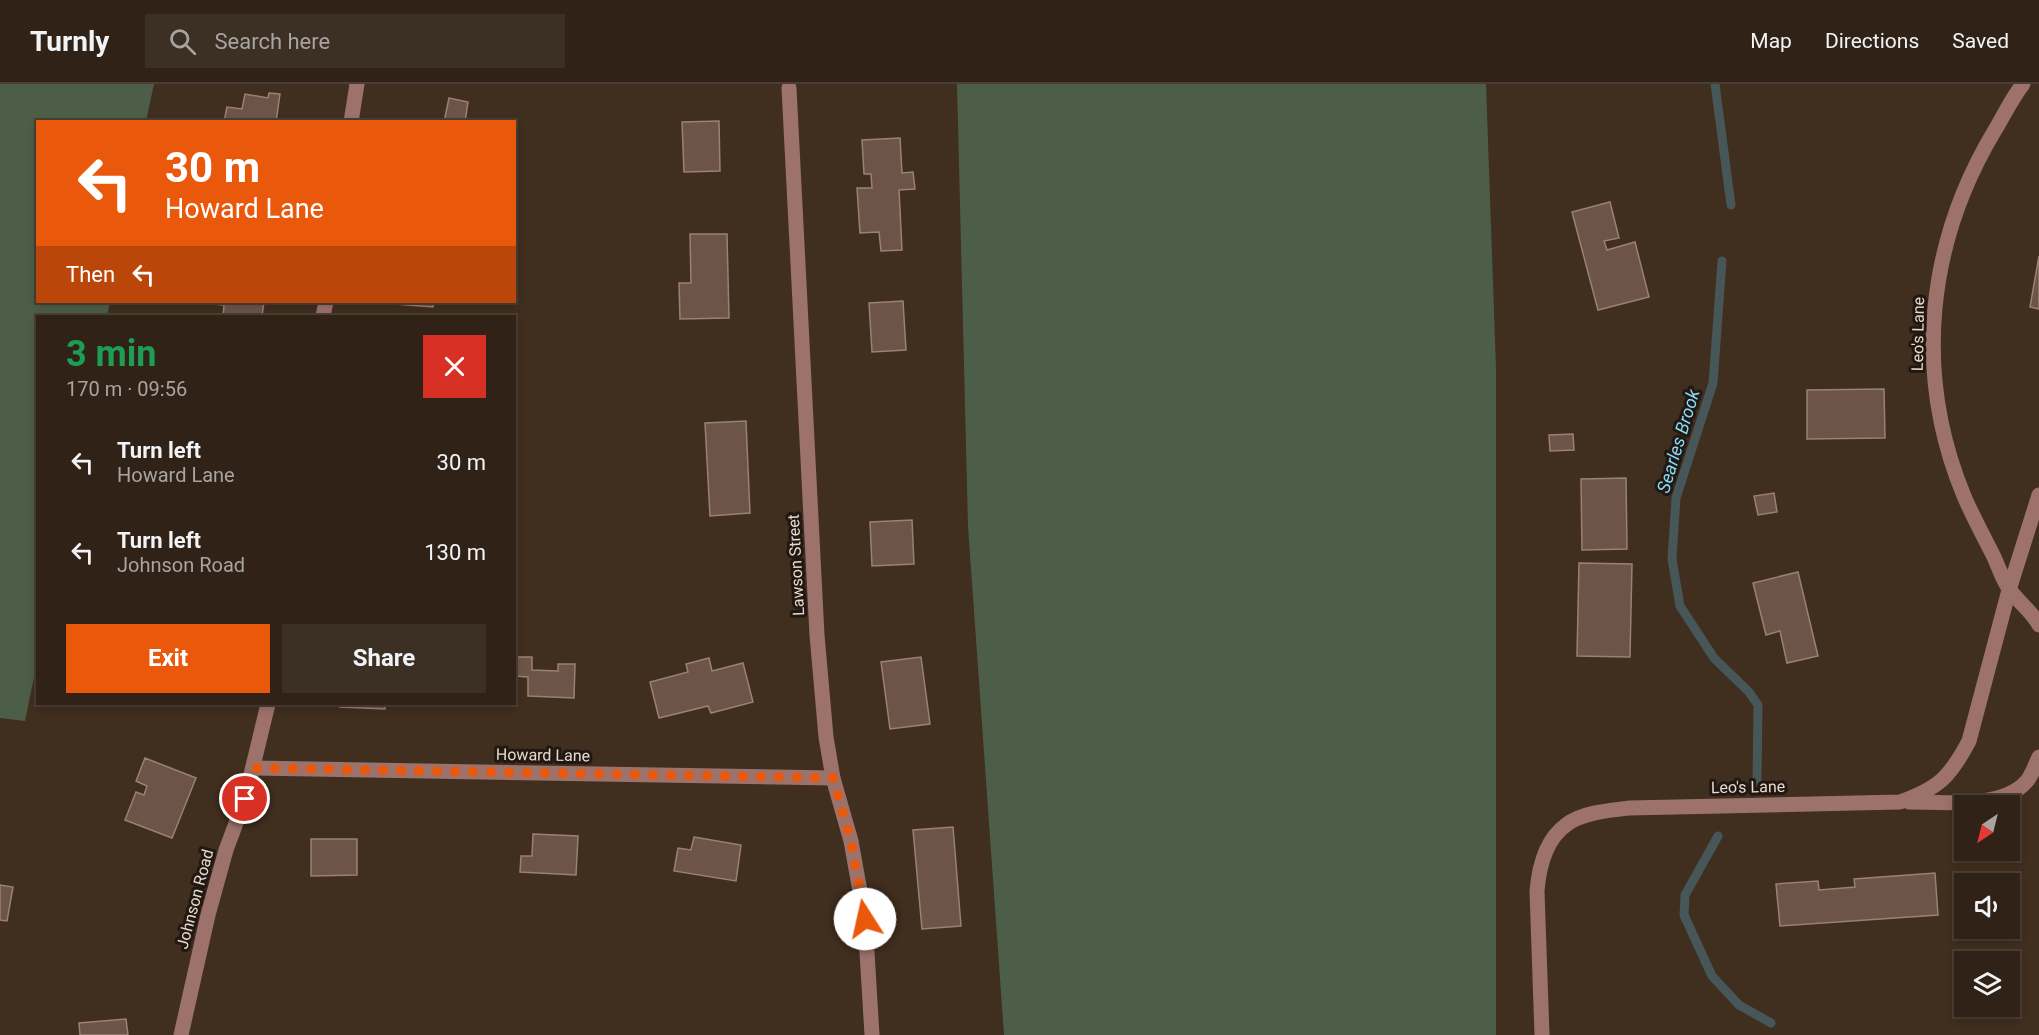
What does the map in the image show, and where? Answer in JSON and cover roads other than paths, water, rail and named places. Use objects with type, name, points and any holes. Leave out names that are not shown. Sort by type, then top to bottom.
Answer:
[{"type":"street","points":[[351,120],[357,84]]},
{"type":"street","name":"Leo's Lane","points":[[2009,590],[1964,496],[1954,467],[1937,392],[1933,333],[1940,263],[1958,204],[1983,150],[2023,84]]},
{"type":"street","name":"Lawson Street","points":[[789,88],[817,635],[826,737],[833,778],[851,841],[865,919],[872,1035]]},
{"type":"street","name":"Leo's Lane","points":[[1542,1035],[1538,870],[1550,843],[1566,824],[1596,812],[1629,807],[1900,802],[1923,793],[1943,781],[1957,763],[1969,741],[2009,590],[2039,495]]},
{"type":"street","points":[[2009,590],[2039,625]]},
{"type":"street","name":"Johnson Road","points":[[181,1035],[208,915],[226,850],[245,799],[268,705]]},
{"type":"street","points":[[1900,802],[1973,802],[2001,798],[2026,782],[2039,757]]},
{"type":"street","name":"Howard Lane","points":[[253,768],[833,778]]},
{"type":"waterway","name":"Searles Brook","points":[[1715,84],[1731,205]]},
{"type":"waterway","name":"Searles Brook","points":[[1722,261],[1713,383],[1676,498],[1672,559],[1680,606],[1714,658],[1749,692],[1758,705],[1757,782]]},
{"type":"waterway","name":"Searles Brook","points":[[1718,836],[1685,895],[1684,915],[1712,976],[1739,1005],[1771,1023]]}]
